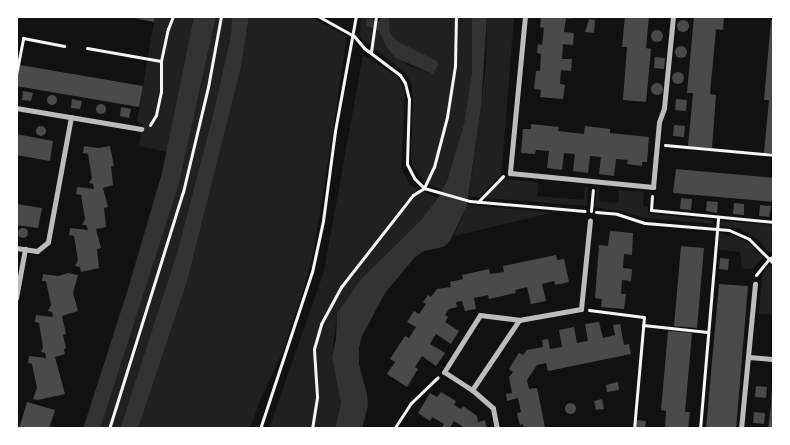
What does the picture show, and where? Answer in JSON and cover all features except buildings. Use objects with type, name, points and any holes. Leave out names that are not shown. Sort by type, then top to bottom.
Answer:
[{"type":"street","points":[[525,16],[510,173],[653,187],[659,122],[664,108],[673,16]]},
{"type":"street","points":[[16,108],[141,129]]},
{"type":"street","points":[[16,248],[37,251],[48,242],[71,117]]},
{"type":"street","points":[[498,429],[493,408],[472,390],[444,372],[480,315],[519,320],[581,309],[590,220]]},
{"type":"street","points":[[16,298],[25,250]]},
{"type":"street","points":[[741,429],[755,284]]},
{"type":"street","points":[[472,390],[519,320]]},
{"type":"street","points":[[748,357],[774,359]]},
{"type":"path","points":[[141,129],[148,128],[156,115],[161,92],[161,61],[173,16]]},
{"type":"path","points":[[108,429],[183,192],[208,87],[222,16]]},
{"type":"path","points":[[318,16],[354,36],[400,75],[405,83],[409,99],[407,164],[414,178],[424,188],[436,193],[470,201],[591,211],[617,214],[645,223],[729,230],[749,238],[774,264]]},
{"type":"path","points":[[260,429],[312,272],[323,221],[335,131],[354,36],[356,16]]},
{"type":"path","points":[[371,52],[376,16]]},
{"type":"path","points":[[312,429],[317,396],[314,349],[321,324],[346,280],[412,195],[424,188],[434,167],[447,117],[455,66],[456,16]]},
{"type":"path","points":[[16,76],[23,38],[64,46]]},
{"type":"path","points":[[87,48],[161,61]]},
{"type":"path","points":[[657,144],[774,155]]},
{"type":"path","points":[[478,202],[502,176],[510,173]]},
{"type":"path","points":[[590,220],[593,181]]},
{"type":"path","points":[[652,210],[774,222]]},
{"type":"path","points":[[700,429],[718,217]]},
{"type":"path","points":[[755,284],[757,272],[774,256]]},
{"type":"path","points":[[581,309],[644,317],[634,429]]},
{"type":"path","points":[[643,325],[708,332]]},
{"type":"path","points":[[394,429],[411,403],[444,372]]},
{"type":"shaded area","points":[[155,16],[194,16],[167,152],[139,146],[143,124],[137,122]]},
{"type":"shaded area","points":[[194,16],[216,16],[179,184],[100,429],[83,429],[128,289],[162,173]]},
{"type":"shaded area","points":[[216,16],[232,16],[231,35],[214,111],[177,253],[120,429],[100,429],[179,184]]},
{"type":"shaded area","points":[[232,16],[249,16],[241,67],[187,282],[138,429],[120,429],[177,253],[214,111],[231,35]]},
{"type":"shaded area","points":[[249,16],[308,16],[347,36],[323,195],[313,253],[305,284],[283,351],[259,403],[250,429],[138,429],[187,282],[241,67]]},
{"type":"shaded area","points":[[361,16],[367,16],[366,26],[378,30],[381,38],[407,65],[433,74],[437,61],[397,41],[390,33],[389,16],[472,16],[472,72],[464,124],[454,163],[442,190],[425,183],[412,165],[413,97],[411,83],[406,74],[396,65],[363,40],[360,35]]},
{"type":"shaded area","points":[[367,16],[373,16],[373,20],[380,21],[381,16],[389,16],[390,33],[397,41],[437,61],[438,65],[433,74],[396,58],[386,46],[378,30],[366,26]]},
{"type":"shaded area","points":[[472,16],[487,16],[481,106],[467,205],[450,241],[443,247],[424,251],[415,257],[385,293],[362,336],[359,348],[359,364],[367,394],[368,406],[362,429],[335,429],[341,403],[332,357],[336,339],[337,313],[361,279],[421,220],[438,198],[448,178],[464,124],[472,72]]},
{"type":"shaded area","points":[[487,16],[514,16],[503,156],[501,174],[480,197],[472,197],[469,196],[486,65]]},
{"type":"shaded area","points":[[363,55],[398,77],[405,93],[401,168],[410,185],[438,198],[421,220],[361,279],[337,313],[332,357],[341,403],[335,429],[269,429],[324,271]]},
{"type":"shaded area","points":[[503,179],[538,182],[537,196],[584,200],[585,187],[588,187],[587,206],[484,198]]},
{"type":"shaded area","points":[[597,188],[599,188],[599,201],[618,203],[619,190],[644,192],[643,206],[648,207],[648,214],[713,220],[714,224],[646,218],[621,211],[598,208],[595,206]]},
{"type":"shaded area","points":[[467,205],[552,213],[454,236]]},
{"type":"shaded area","points":[[721,221],[774,225],[774,251],[769,252],[757,239],[741,229],[719,225]]},
{"type":"shaded area","points":[[719,233],[736,237],[750,244],[763,258],[752,269],[742,268],[740,252],[720,250],[718,243]]},
{"type":"shaded area","points":[[771,266],[774,270],[774,315],[759,314],[762,276],[765,269]]}]
